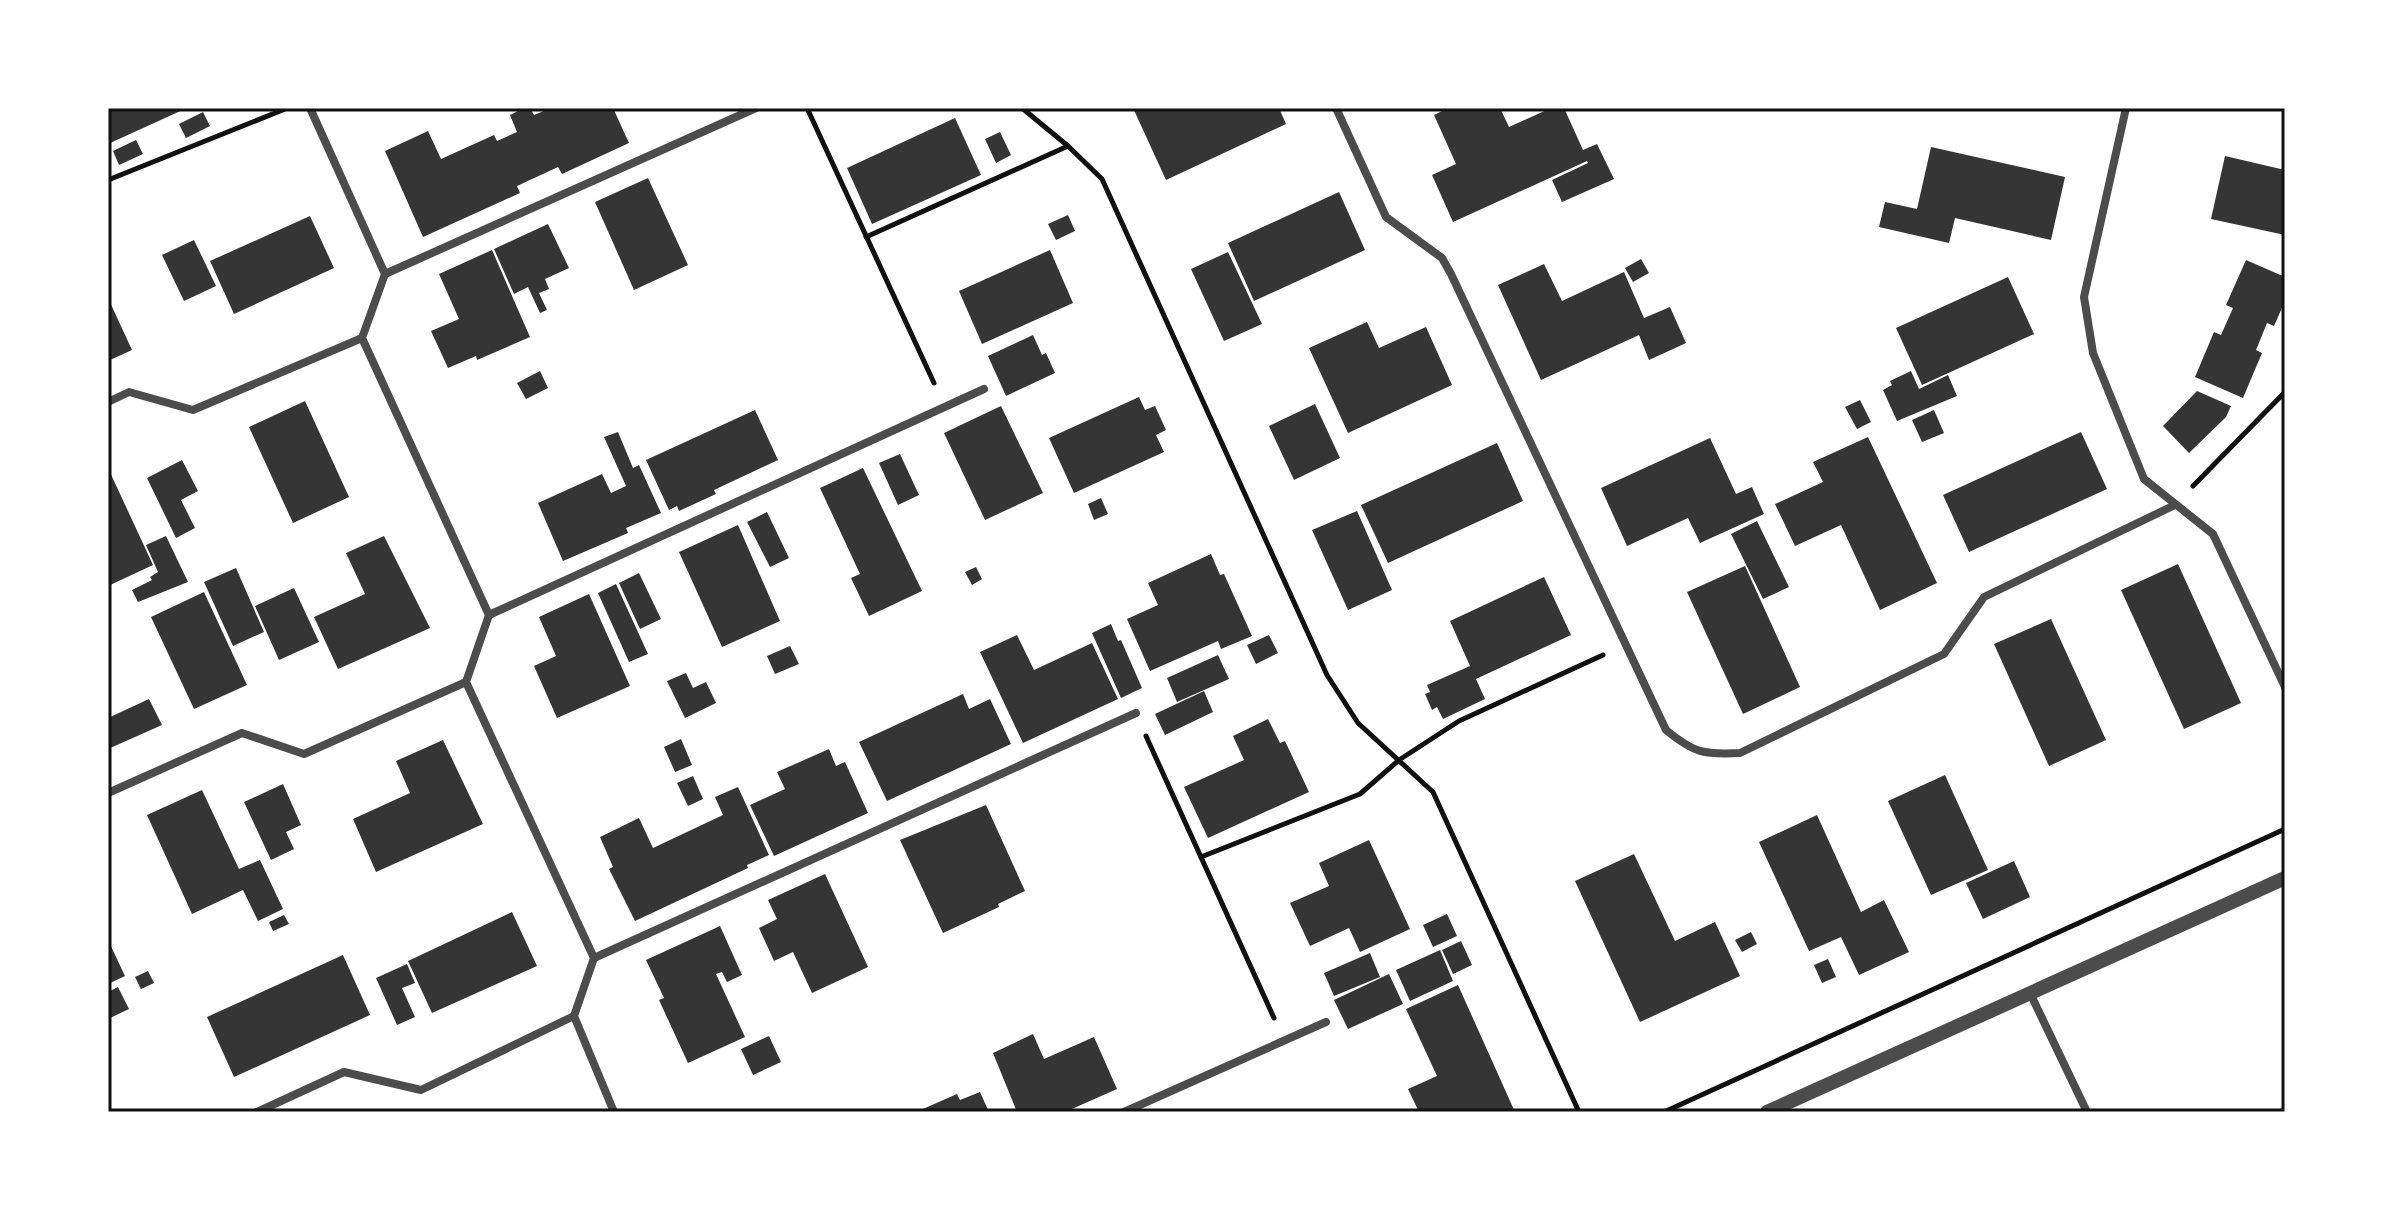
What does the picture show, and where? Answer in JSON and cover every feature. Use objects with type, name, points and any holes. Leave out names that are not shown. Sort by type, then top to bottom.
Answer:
[{"type":"street","points":[[310,108],[385,274],[362,338],[489,615],[466,682],[594,958],[574,1016],[614,1112]]},
{"type":"street","points":[[385,274],[756,108]]},
{"type":"street","points":[[1336,108],[1386,217],[1442,258],[1451,274],[1666,730],[1691,750],[1710,755],[1740,753],[1944,654],[1984,597],[2175,505]]},
{"type":"street","points":[[2126,108],[2084,297],[2093,353],[2144,479],[2213,534],[2285,687]]},
{"type":"street","points":[[108,402],[129,392],[193,410],[362,338]]},
{"type":"street","points":[[489,615],[984,389]]},
{"type":"street","points":[[108,793],[242,733],[304,754],[466,682]]},
{"type":"street","points":[[594,958],[1136,713]]},
{"type":"street","points":[[1767,1112],[2285,878]]},
{"type":"street","points":[[2030,993],[2087,1112]]},
{"type":"street","points":[[257,1112],[344,1072],[421,1090],[574,1016]]},
{"type":"street","points":[[1124,1112],[1326,1022]]},
{"type":"path","points":[[108,180],[289,108]]},
{"type":"path","points":[[807,108],[945,407]]},
{"type":"path","points":[[1022,108],[1102,179],[1327,675],[1358,723],[1433,792],[1579,1112]]},
{"type":"path","points":[[866,237],[1068,146]]},
{"type":"path","points":[[2175,505],[2285,392]]},
{"type":"path","points":[[1201,857],[1360,794],[1399,760],[1459,721],[1626,645]]},
{"type":"path","points":[[1136,713],[1284,1041]]},
{"type":"path","points":[[1664,1112],[2285,829]]},
{"type":"building","points":[[108,108],[187,108],[108,144]]},
{"type":"building","points":[[530,108],[534,115],[551,108],[613,108],[629,143],[562,174],[558,167],[517,186],[520,193],[423,237],[385,151],[428,131],[441,159],[494,135],[497,141],[517,132],[510,115]]},
{"type":"building","points":[[1133,108],[1279,108],[1286,124],[1166,180]]},
{"type":"building","points":[[1448,108],[1500,108],[1509,127],[1551,108],[1564,108],[1583,150],[1597,144],[1614,179],[1562,202],[1552,180],[1587,161],[1453,222],[1432,175],[1456,164],[1434,115]]},
{"type":"building","points":[[203,112],[210,126],[186,138],[179,124]]},
{"type":"building","points":[[955,118],[981,175],[872,224],[847,168]]},
{"type":"building","points":[[1000,132],[1011,155],[996,163],[985,139]]},
{"type":"building","points":[[136,140],[143,154],[119,165],[113,151]]},
{"type":"building","points":[[1931,147],[2065,177],[2051,240],[1955,218],[1949,243],[1879,227],[1885,202],[1917,209]]},
{"type":"building","points":[[2225,156],[2285,170],[2285,235],[2211,219]]},
{"type":"building","points":[[648,178],[688,265],[634,290],[595,202]]},
{"type":"building","points":[[1339,192],[1365,250],[1254,301],[1228,243]]},
{"type":"building","points":[[1068,215],[1075,231],[1056,240],[1048,224]]},
{"type":"building","points":[[310,216],[334,268],[234,314],[210,261]]},
{"type":"building","points":[[548,224],[569,268],[545,279],[549,289],[539,293],[547,310],[540,313],[528,287],[514,294],[494,249]]},
{"type":"building","points":[[194,240],[216,286],[184,301],[162,255]]},
{"type":"building","points":[[492,250],[530,337],[477,360],[476,356],[448,368],[431,331],[459,319],[439,274]]},
{"type":"building","points":[[1050,250],[1073,303],[982,344],[959,291]]},
{"type":"building","points":[[1228,252],[1262,324],[1224,341],[1191,269]]},
{"type":"building","points":[[1641,259],[1649,273],[1633,282],[1625,268]]},
{"type":"building","points":[[2246,260],[2285,277],[2285,301],[2274,326],[2267,323],[2256,350],[2262,353],[2243,398],[2195,377],[2214,332],[2221,335],[2233,308],[2226,305]]},
{"type":"building","points":[[1544,264],[1562,301],[1624,272],[1644,318],[1670,307],[1686,343],[1649,360],[1639,335],[1541,380],[1498,285]]},
{"type":"building","points":[[2008,277],[2034,334],[1922,385],[1896,328]]},
{"type":"building","points":[[108,298],[132,350],[108,361]]},
{"type":"building","points":[[1367,322],[1379,348],[1426,327],[1452,385],[1348,433],[1309,348]]},
{"type":"building","points":[[1033,335],[1055,373],[1006,396],[988,356]]},
{"type":"building","points":[[540,371],[548,388],[526,399],[517,383]]},
{"type":"building","points":[[1911,371],[1919,389],[1948,375],[1957,396],[1897,421],[1883,390],[1892,385],[1890,381]]},
{"type":"building","points":[[2197,391],[2231,406],[2226,417],[2189,453],[2163,426]]},
{"type":"building","points":[[1139,397],[1145,410],[1155,406],[1166,430],[1156,435],[1164,452],[1074,493],[1049,438]]},
{"type":"building","points":[[1860,400],[1871,422],[1857,429],[1845,407]]},
{"type":"building","points":[[305,401],[349,497],[293,523],[249,427]]},
{"type":"building","points":[[1315,404],[1340,458],[1294,480],[1269,426]]},
{"type":"building","points":[[1001,406],[1043,493],[985,520],[944,433]]},
{"type":"building","points":[[755,410],[778,460],[714,490],[716,494],[679,511],[677,506],[669,510],[646,460]]},
{"type":"building","points":[[1934,410],[1944,433],[1922,442],[1912,420]]},
{"type":"building","points":[[618,432],[633,468],[639,465],[661,513],[626,528],[628,533],[563,561],[538,503],[602,474],[611,493],[626,486],[604,437]]},
{"type":"building","points":[[2081,432],[2107,489],[1969,552],[1943,495]]},
{"type":"building","points":[[1868,437],[1937,583],[1880,610],[1841,525],[1795,546],[1775,504],[1823,482],[1813,462]]},
{"type":"building","points":[[1710,438],[1736,494],[1752,487],[1764,514],[1700,543],[1688,518],[1627,546],[1601,488]]},
{"type":"building","points":[[1497,443],[1523,501],[1388,563],[1361,505]]},
{"type":"building","points":[[900,454],[919,495],[898,505],[879,463]]},
{"type":"building","points":[[182,460],[198,491],[181,500],[195,528],[176,538],[147,478]]},
{"type":"building","points":[[108,468],[153,565],[108,586]]},
{"type":"building","points":[[863,468],[922,591],[869,616],[851,578],[860,574],[820,488]]},
{"type":"building","points":[[1101,498],[1108,514],[1094,520],[1088,504]]},
{"type":"building","points":[[1357,511],[1392,590],[1348,610],[1312,530]]},
{"type":"building","points":[[767,512],[789,558],[770,567],[747,522]]},
{"type":"building","points":[[1757,521],[1789,587],[1763,599],[1731,534]]},
{"type":"building","points":[[738,525],[780,621],[722,647],[679,552]]},
{"type":"building","points":[[166,536],[188,582],[138,602],[132,590],[152,580],[150,577],[158,572],[146,545]]},
{"type":"building","points":[[384,536],[430,628],[338,669],[314,617],[365,594],[346,553]]},
{"type":"building","points":[[1211,554],[1220,575],[1224,574],[1252,636],[1221,649],[1218,641],[1150,671],[1127,619],[1158,605],[1148,583]]},
{"type":"building","points":[[2178,564],[2241,703],[2184,729],[2121,590]]},
{"type":"building","points":[[1745,566],[1800,687],[1743,714],[1687,592]]},
{"type":"building","points":[[976,567],[982,579],[972,585],[965,572]]},
{"type":"building","points":[[236,568],[264,632],[233,646],[204,582]]},
{"type":"building","points":[[639,573],[661,619],[640,629],[619,583]]},
{"type":"building","points":[[1544,577],[1571,635],[1476,679],[1485,699],[1443,719],[1437,707],[1432,710],[1425,694],[1430,692],[1427,685],[1470,666],[1450,621]]},
{"type":"building","points":[[616,584],[648,654],[629,662],[598,593]]},
{"type":"building","points":[[294,588],[319,642],[279,660],[255,606]]},
{"type":"building","points":[[204,592],[247,685],[194,709],[151,617]]},
{"type":"building","points":[[589,594],[630,686],[557,718],[534,666],[556,656],[539,617]]},
{"type":"building","points":[[2051,619],[2106,740],[2049,766],[1994,644]]},
{"type":"building","points":[[1111,624],[1142,688],[1121,698],[1092,633]]},
{"type":"building","points":[[1017,635],[1034,670],[1092,643],[1118,699],[1023,743],[980,652]]},
{"type":"building","points":[[1269,635],[1278,653],[1256,664],[1247,645]]},
{"type":"building","points":[[790,646],[799,664],[775,674],[767,656]]},
{"type":"building","points":[[1218,655],[1229,679],[1177,702],[1167,678]]},
{"type":"building","points":[[686,673],[693,688],[706,682],[716,703],[685,718],[667,681]]},
{"type":"building","points":[[1204,691],[1213,712],[1165,735],[1155,714]]},
{"type":"building","points":[[963,694],[969,709],[990,699],[1011,744],[887,801],[859,742]]},
{"type":"building","points":[[149,699],[162,725],[108,749],[108,718]]},
{"type":"building","points":[[1268,719],[1280,743],[1285,741],[1309,792],[1208,838],[1184,787],[1244,760],[1233,736]]},
{"type":"building","points":[[681,739],[692,765],[675,772],[664,747]]},
{"type":"building","points":[[443,740],[483,824],[376,872],[353,819],[410,793],[396,761]]},
{"type":"building","points":[[829,749],[836,766],[845,762],[868,813],[774,856],[750,805],[785,789],[777,772]]},
{"type":"building","points":[[1945,775],[1988,870],[1931,895],[1888,801]]},
{"type":"building","points":[[693,776],[703,799],[688,806],[677,783]]},
{"type":"building","points":[[283,784],[301,825],[286,832],[294,849],[271,860],[244,802]]},
{"type":"building","points":[[738,787],[769,855],[635,921],[609,869],[613,867],[600,837],[639,818],[653,848],[723,815],[715,797]]},
{"type":"building","points":[[202,790],[239,869],[260,860],[283,909],[258,921],[243,890],[192,914],[147,815]]},
{"type":"building","points":[[986,805],[1025,891],[943,933],[900,840]]},
{"type":"building","points":[[1817,815],[1861,912],[1884,900],[1909,952],[1859,975],[1841,937],[1809,951],[1759,842]]},
{"type":"building","points":[[1369,840],[1410,929],[1360,952],[1349,928],[1310,946],[1290,903],[1329,886],[1319,863]]},
{"type":"building","points":[[1634,854],[1675,941],[1715,922],[1740,976],[1640,1022],[1575,881]]},
{"type":"building","points":[[2014,861],[2030,897],[1983,919],[1966,883]]},
{"type":"building","points":[[825,874],[868,967],[812,993],[793,952],[774,961],[759,928],[777,919],[768,900]]},
{"type":"building","points":[[512,912],[537,966],[432,1013],[408,961]]},
{"type":"building","points":[[1447,914],[1457,936],[1433,947],[1423,925]]},
{"type":"building","points":[[284,915],[289,924],[273,931],[269,922]]},
{"type":"building","points":[[720,926],[742,975],[727,982],[722,972],[716,974],[745,1037],[688,1063],[659,1000],[664,998],[646,960]]},
{"type":"building","points":[[1751,932],[1757,944],[1742,952],[1735,940]]},
{"type":"building","points":[[108,940],[125,976],[108,984]]},
{"type":"building","points":[[1461,941],[1472,965],[1453,974],[1442,950]]},
{"type":"building","points":[[1440,950],[1453,981],[1410,1001],[1396,970]]},
{"type":"building","points":[[1370,953],[1380,977],[1334,996],[1324,973]]},
{"type":"building","points":[[343,955],[370,1015],[234,1077],[207,1017]]},
{"type":"building","points":[[1828,959],[1836,977],[1822,983],[1814,965]]},
{"type":"building","points":[[407,964],[415,983],[402,988],[415,1017],[397,1025],[376,978]]},
{"type":"building","points":[[148,971],[154,983],[141,989],[135,977]]},
{"type":"building","points":[[1389,974],[1403,1004],[1348,1029],[1334,1000]]},
{"type":"building","points":[[1458,985],[1515,1112],[1419,1112],[1408,1089],[1437,1076],[1406,1009]]},
{"type":"building","points":[[118,987],[129,1009],[108,1019],[108,992]]},
{"type":"building","points":[[1033,1034],[1044,1059],[1094,1037],[1117,1089],[1065,1112],[1017,1112],[993,1053]]},
{"type":"building","points":[[769,1036],[781,1062],[753,1075],[741,1049]]},
{"type":"building","points":[[980,1092],[989,1112],[916,1112],[957,1094],[960,1100]]}]
